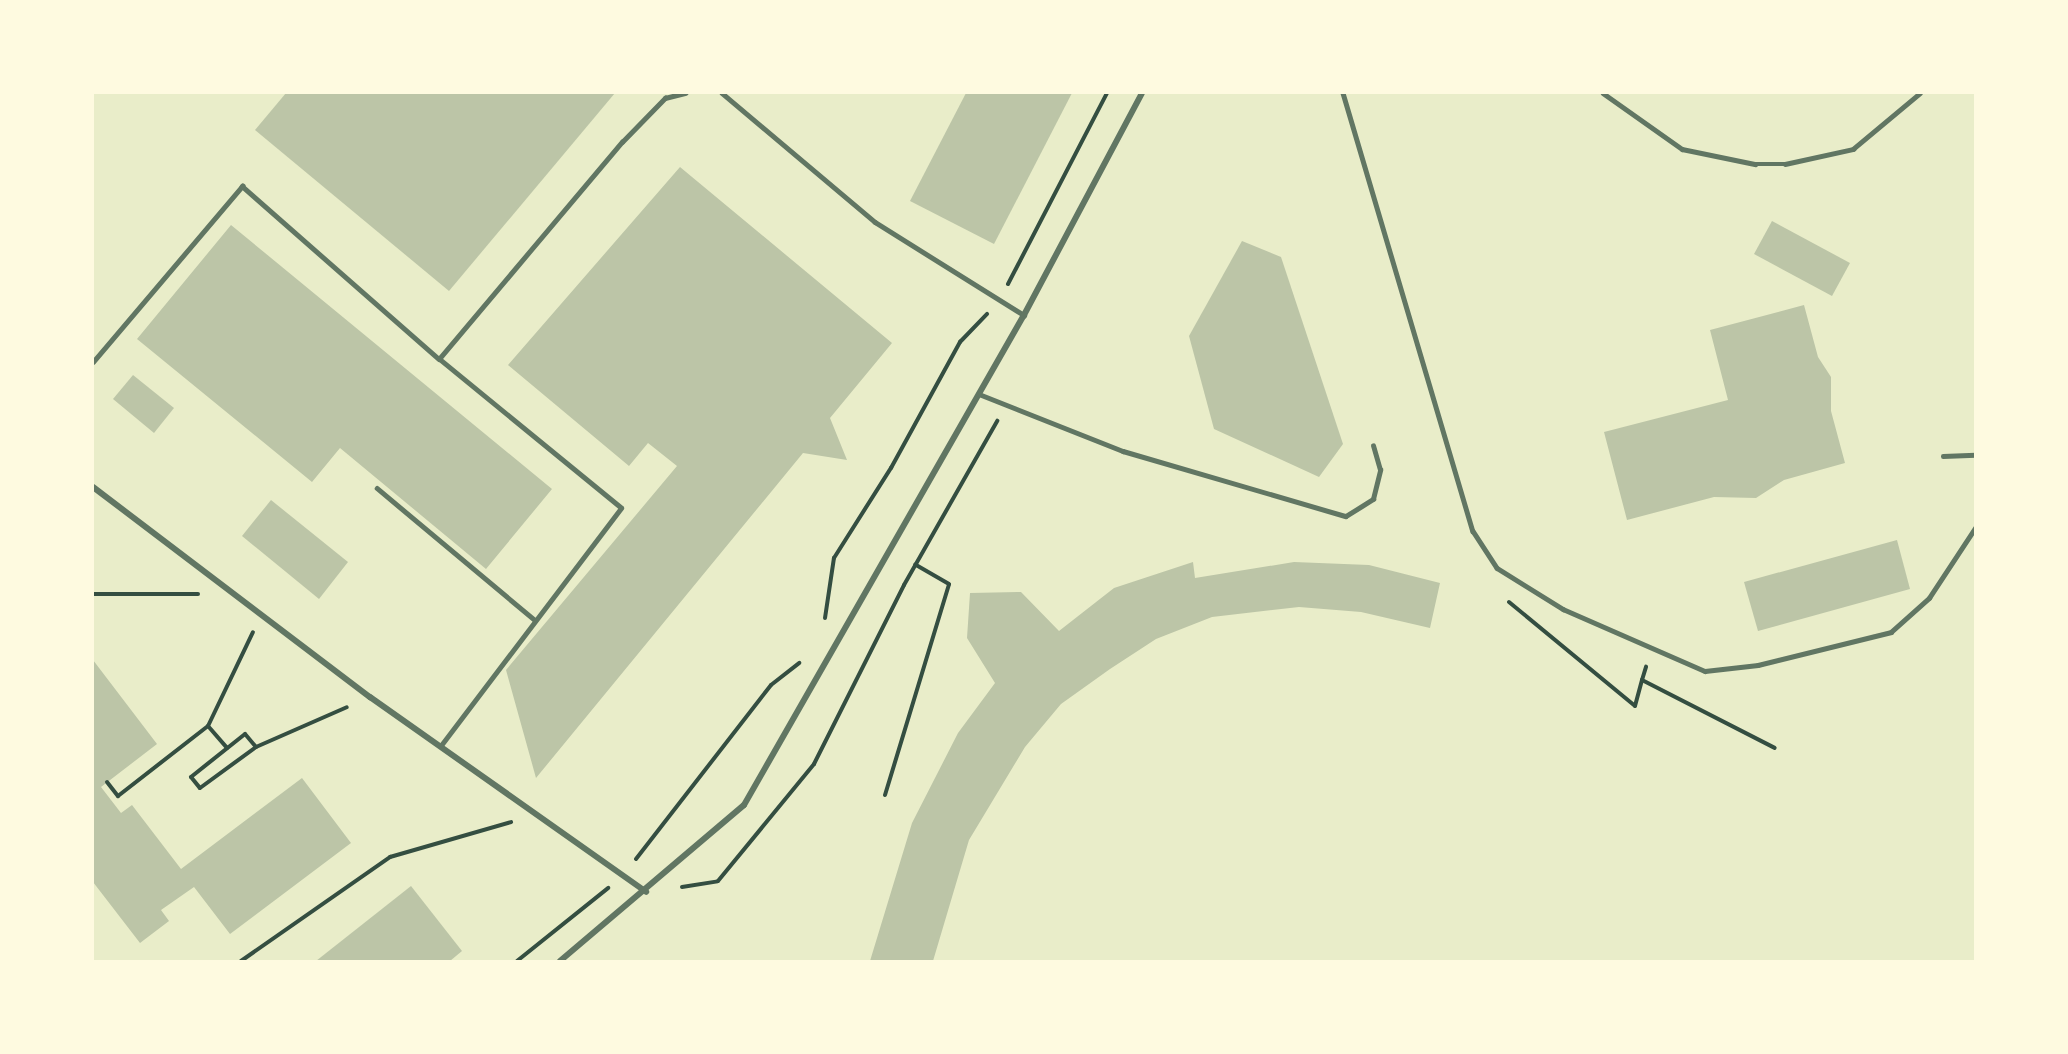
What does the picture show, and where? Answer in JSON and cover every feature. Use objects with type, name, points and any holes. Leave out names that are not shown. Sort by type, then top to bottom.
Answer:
[{"type":"street","points":[[561,961],[646,892],[744,805],[1024,315],[1142,93]]},
{"type":"street","points":[[93,487],[370,697],[540,813],[622,877],[646,892]]},
{"type":"lane","points":[[439,359],[622,142],[665,98],[685,93]]},
{"type":"lane","points":[[722,93],[875,222],[999,302],[1024,315]]},
{"type":"lane","points":[[1343,93],[1473,531],[1497,568],[1563,609],[1705,671],[1758,664],[1891,632],[1929,598],[1975,528]]},
{"type":"lane","points":[[1603,93],[1682,149],[1755,164],[1785,164],[1853,149],[1920,93]]},
{"type":"lane","points":[[93,362],[242,186],[439,359],[621,508],[442,744]]},
{"type":"lane","points":[[979,394],[1124,451],[1346,516],[1373,499],[1380,470],[1373,446]]},
{"type":"lane","points":[[1943,456],[1975,455]]},
{"type":"lane","points":[[377,489],[535,620]]},
{"type":"path","points":[[823,625],[834,558],[891,468],[960,342],[999,302],[1107,93]]},
{"type":"path","points":[[646,892],[718,881],[754,844],[814,764],[915,564],[1006,405]]},
{"type":"path","points":[[885,795],[949,584],[915,564]]},
{"type":"path","points":[[93,594],[235,594]]},
{"type":"path","points":[[1499,594],[1635,706],[1642,680],[1775,748]]},
{"type":"path","points":[[107,782],[118,796],[208,726],[262,613]]},
{"type":"path","points":[[517,961],[622,877],[771,685],[803,657]]},
{"type":"path","points":[[256,747],[245,734],[191,777],[201,788],[256,747],[370,697]]},
{"type":"path","points":[[208,726],[227,748]]},
{"type":"path","points":[[241,961],[390,857],[540,813]]},
{"type":"building","points":[[286,93],[615,93],[449,291],[255,130]]},
{"type":"building","points":[[966,93],[1072,93],[994,244],[910,201]]},
{"type":"building","points":[[680,167],[892,343],[830,418],[847,460],[803,453],[536,778],[506,670],[677,466],[648,443],[629,466],[508,365]]},
{"type":"building","points":[[1772,221],[1850,263],[1832,296],[1754,254]]},
{"type":"building","points":[[231,225],[552,489],[486,569],[340,448],[312,482],[137,339]]},
{"type":"building","points":[[1242,241],[1281,257],[1343,444],[1319,477],[1214,429],[1189,336]]},
{"type":"building","points":[[1804,305],[1818,357],[1831,377],[1831,411],[1845,463],[1784,480],[1756,498],[1714,497],[1627,520],[1604,432],[1728,400],[1710,330]]},
{"type":"building","points":[[133,375],[174,408],[154,433],[113,399]]},
{"type":"building","points":[[271,500],[348,562],[319,599],[242,536]]},
{"type":"building","points":[[1897,540],[1910,589],[1758,631],[1744,582]]},
{"type":"building","points":[[1193,562],[1195,578],[1294,562],[1369,565],[1440,583],[1430,628],[1361,612],[1299,607],[1212,617],[1156,639],[1110,669],[1061,704],[1025,747],[969,840],[933,961],[870,961],[912,823],[958,733],[995,683],[967,638],[970,593],[1021,592],[1059,631],[1114,588]]},
{"type":"building","points":[[93,660],[157,744],[101,787],[121,813],[132,805],[181,869],[302,778],[351,843],[230,934],[194,887],[161,910],[169,921],[140,943],[93,882]]},
{"type":"building","points":[[411,886],[462,951],[450,961],[316,961]]}]
